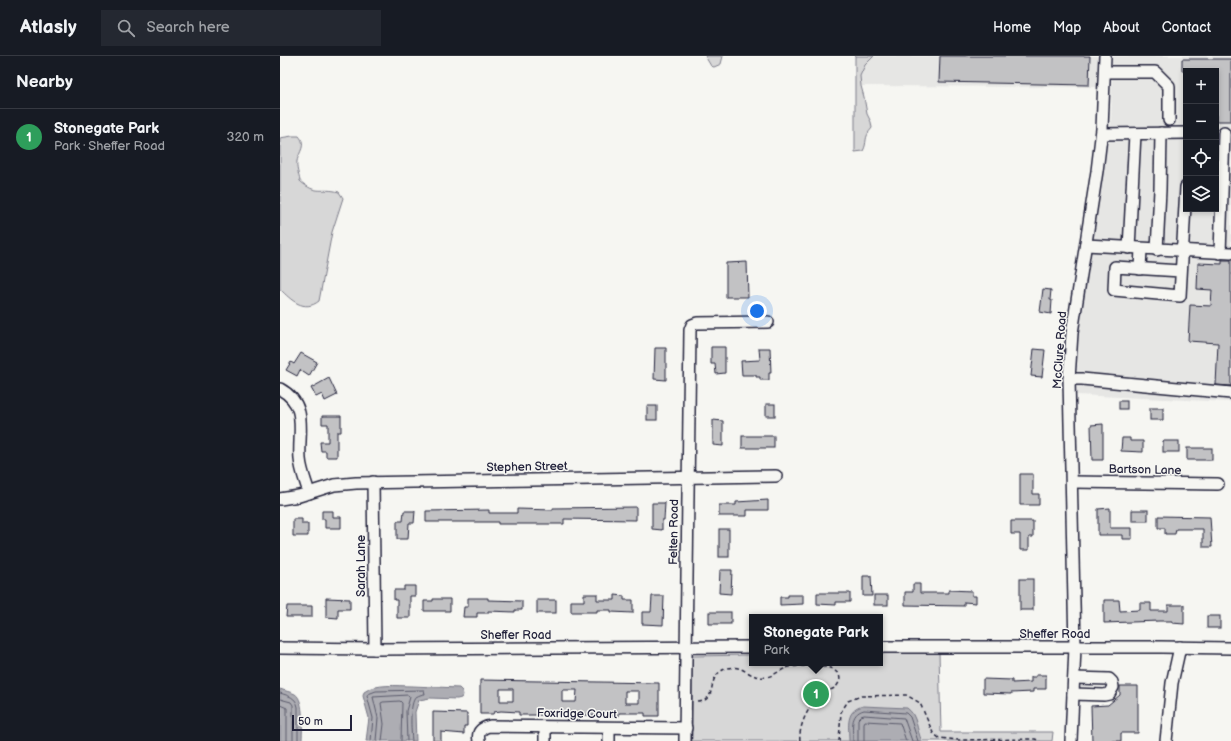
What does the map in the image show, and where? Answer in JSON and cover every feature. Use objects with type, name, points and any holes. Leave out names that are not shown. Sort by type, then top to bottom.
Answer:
[{"type":"street","name":"McClure Road","points":[[1071,741],[1075,647],[1069,379],[1072,334],[1102,134],[1105,56]]},
{"type":"street","points":[[1105,72],[1155,72],[1169,86],[1169,120]]},
{"type":"street","points":[[1102,134],[1183,133]]},
{"type":"street","points":[[1086,245],[1225,253],[1224,133]]},
{"type":"street","points":[[1129,248],[1135,134]]},
{"type":"street","points":[[1157,250],[1160,190],[1160,134]]},
{"type":"street","points":[[1181,271],[1115,267],[1114,290],[1180,296],[1184,212]]},
{"type":"street","points":[[1140,269],[1141,249]]},
{"type":"street","name":"Felten Road","points":[[685,741],[690,330],[692,325],[698,323],[768,322]]},
{"type":"street","points":[[1069,379],[1231,393]]},
{"type":"street","points":[[280,389],[292,397],[299,410],[302,469],[310,493]]},
{"type":"street","name":"Stephen Street","points":[[280,499],[299,496],[334,485],[373,482],[776,476]]},
{"type":"street","name":"Sarah Lane","points":[[373,482],[375,649]]},
{"type":"street","name":"Bartson Lane","points":[[1072,482],[1218,484]]},
{"type":"street","name":"Sheffer Road","points":[[280,648],[375,649],[749,647]]},
{"type":"street","name":"Sheffer Road","points":[[883,647],[1231,648]]},
{"type":"street","points":[[1166,741],[1172,683],[1180,647]]},
{"type":"street","points":[[1073,694],[1104,695],[1109,694],[1113,687],[1112,682],[1109,679],[1074,678]]},
{"type":"street","name":"Foxridge Court","points":[[479,741],[478,736],[480,731],[484,727],[490,726],[686,728]]},
{"type":"street","points":[[545,741],[546,727]]},
{"type":"street","points":[[609,728],[609,741]]},
{"type":"path","points":[[698,702],[704,701],[710,696],[714,677],[730,668],[736,667],[754,675],[764,677],[789,667],[832,668],[836,670],[839,675],[838,684],[836,688],[820,695],[816,700],[801,725],[800,741]]},
{"type":"path","points":[[840,741],[841,712],[848,701],[861,696],[906,695],[920,703],[933,732],[939,738],[958,740],[1035,738],[1040,741]]},
{"type":"shaded area","points":[[705,56],[723,56],[721,64],[714,67],[711,66]]},
{"type":"shaded area","points":[[855,56],[874,56],[865,65],[860,76],[867,114],[872,128],[869,131],[863,151],[855,152]]},
{"type":"shaded area","points":[[874,56],[1101,56],[1101,87],[861,86],[860,76],[862,71],[865,65]]},
{"type":"shaded area","points":[[1112,56],[1231,56],[1231,402],[1076,395],[1082,267],[1111,123]]},
{"type":"shaded area","points":[[299,136],[302,142],[302,148],[297,161],[300,181],[306,186],[315,190],[339,192],[343,198],[332,232],[319,301],[308,306],[298,304],[293,301],[280,289],[280,138]]},
{"type":"shaded area","points":[[939,652],[941,732],[1053,732],[1052,741],[692,741],[692,656],[749,655],[749,666],[883,666],[883,653]]},
{"type":"water","points":[[381,686],[459,688],[463,695],[461,698],[430,698],[419,700],[415,712],[416,741],[366,741],[369,718],[363,696],[364,692],[369,689]]},
{"type":"water","points":[[280,689],[295,694],[298,697],[302,709],[302,741],[280,741]]},
{"type":"water","points":[[863,706],[907,708],[911,711],[915,719],[922,741],[849,741],[849,719],[853,711]]},
{"type":"building","points":[[940,56],[1090,56],[1089,85],[939,82]]},
{"type":"building","points":[[1182,59],[1231,59],[1231,121],[1219,121],[1219,68],[1183,68],[1182,71]]},
{"type":"building","points":[[1222,260],[1231,260],[1231,386],[1216,385],[1218,343],[1188,341],[1190,305],[1211,306],[1212,290],[1197,289],[1198,263],[1222,264]]},
{"type":"building","points":[[747,262],[748,297],[726,297],[726,263]]},
{"type":"building","points":[[1043,289],[1051,290],[1051,314],[1040,312]]},
{"type":"building","points":[[711,347],[725,347],[725,373],[716,374],[715,364],[711,364]]},
{"type":"building","points":[[655,348],[666,348],[666,380],[654,379]]},
{"type":"building","points":[[759,348],[770,348],[771,373],[769,373],[769,380],[760,380],[760,377],[756,377],[756,375],[742,375],[741,361],[760,360]]},
{"type":"building","points":[[1034,349],[1045,350],[1042,377],[1031,376]]},
{"type":"building","points":[[301,353],[317,362],[309,376],[300,370],[297,376],[286,370],[291,362],[294,364]]},
{"type":"building","points":[[329,378],[337,395],[325,401],[322,394],[316,397],[311,388]]},
{"type":"building","points":[[1119,401],[1127,401],[1127,409],[1119,409]]},
{"type":"building","points":[[766,404],[775,404],[775,416],[766,416]]},
{"type":"building","points":[[647,406],[657,406],[657,420],[647,420]]},
{"type":"building","points":[[1150,408],[1163,408],[1163,420],[1150,420]]},
{"type":"building","points":[[322,416],[341,416],[341,432],[337,432],[337,457],[326,457],[326,451],[321,451],[320,442],[328,442],[328,424],[322,424]]},
{"type":"building","points":[[713,420],[723,421],[723,446],[713,445]]},
{"type":"building","points":[[1103,424],[1103,460],[1092,460],[1091,425]]},
{"type":"building","points":[[742,436],[774,436],[774,448],[742,448]]},
{"type":"building","points":[[1122,438],[1130,438],[1130,441],[1143,441],[1143,452],[1121,451]]},
{"type":"building","points":[[1163,441],[1179,441],[1179,452],[1163,452]]},
{"type":"building","points":[[1187,448],[1212,448],[1212,460],[1187,460]]},
{"type":"building","points":[[1020,474],[1033,474],[1033,494],[1039,494],[1039,505],[1020,505]]},
{"type":"building","points":[[768,500],[768,510],[747,510],[747,516],[719,516],[719,505],[736,505],[736,502]]},
{"type":"building","points":[[652,503],[665,503],[662,530],[652,529]]},
{"type":"building","points":[[636,507],[636,520],[564,519],[564,524],[426,522],[426,511],[489,510],[489,513],[517,513],[517,509],[553,510],[553,508]]},
{"type":"building","points":[[1110,508],[1110,528],[1132,528],[1132,539],[1122,539],[1122,535],[1098,535],[1098,509]]},
{"type":"building","points":[[1132,510],[1148,510],[1148,521],[1132,521]]},
{"type":"building","points":[[322,511],[333,511],[333,517],[341,517],[341,528],[325,528],[325,519],[322,519]]},
{"type":"building","points":[[404,511],[415,511],[414,523],[409,523],[408,539],[397,539],[397,521],[403,521]]},
{"type":"building","points":[[1158,516],[1210,517],[1212,547],[1203,547],[1203,529],[1176,529],[1175,534],[1165,534],[1165,528],[1158,528]]},
{"type":"building","points":[[293,519],[302,519],[302,524],[308,524],[308,536],[293,536]]},
{"type":"building","points":[[1011,521],[1033,521],[1033,537],[1029,537],[1029,550],[1020,550],[1020,534],[1011,534]]},
{"type":"building","points":[[719,529],[729,529],[729,557],[719,557]]},
{"type":"building","points":[[720,570],[732,570],[731,594],[719,593]]},
{"type":"building","points":[[863,576],[871,576],[872,596],[863,596]]},
{"type":"building","points":[[1020,579],[1033,579],[1033,610],[1020,610]]},
{"type":"building","points":[[913,584],[920,584],[920,593],[949,593],[949,590],[972,591],[972,596],[976,596],[976,603],[964,602],[964,606],[905,605],[905,592],[913,592]]},
{"type":"building","points":[[404,586],[415,586],[415,596],[410,596],[410,618],[397,618],[397,600],[394,600],[394,590],[404,590]]},
{"type":"building","points":[[817,593],[850,593],[850,602],[836,602],[836,605],[817,604]]},
{"type":"building","points":[[584,594],[597,594],[597,600],[615,600],[615,595],[624,596],[624,600],[633,600],[633,613],[611,612],[611,610],[597,610],[597,612],[571,612],[571,601],[584,601]]},
{"type":"building","points":[[788,595],[803,595],[803,604],[780,605],[780,597],[788,597]]},
{"type":"building","points":[[874,595],[888,595],[888,605],[874,605]]},
{"type":"building","points":[[652,596],[664,596],[663,625],[642,624],[642,612],[651,612]]},
{"type":"building","points":[[326,598],[350,599],[350,609],[338,609],[338,618],[326,617]]},
{"type":"building","points":[[468,598],[522,601],[522,610],[515,610],[515,612],[488,611],[488,613],[477,613],[477,617],[463,617],[464,607],[468,607]]},
{"type":"building","points":[[433,599],[450,599],[450,611],[424,611],[424,601],[433,601]]},
{"type":"building","points":[[537,600],[556,600],[556,613],[537,613]]},
{"type":"building","points":[[1104,600],[1119,600],[1120,611],[1140,610],[1140,603],[1151,603],[1151,611],[1168,611],[1168,605],[1184,605],[1184,624],[1172,623],[1172,621],[1104,623]]},
{"type":"building","points":[[287,606],[312,606],[312,617],[286,617]]},
{"type":"building","points":[[709,612],[731,612],[731,624],[709,624]]},
{"type":"building","points":[[1207,616],[1220,616],[1220,628],[1207,628]]},
{"type":"building","points":[[1036,675],[1046,675],[1046,689],[1033,689],[1033,692],[1011,694],[983,693],[983,679],[1012,680],[1012,683],[1031,682],[1031,677],[1036,677]]},
{"type":"building","points":[[480,680],[659,683],[659,716],[645,716],[645,713],[619,713],[619,716],[582,715],[582,712],[557,712],[556,715],[519,715],[519,712],[501,711],[494,712],[493,714],[480,714]],"holes":[[[500,689],[513,689],[513,701],[500,701]],[[562,690],[577,690],[576,702],[562,702]],[[625,691],[639,691],[639,703],[625,703]]]},
{"type":"building","points":[[1120,686],[1138,686],[1138,733],[1121,733],[1121,741],[1092,741],[1091,706],[1108,705],[1120,695]]},
{"type":"building","points":[[433,712],[467,713],[467,726],[464,726],[464,734],[441,732],[441,741],[433,741]]},
{"type":"place","name":"Stonegate Park","points":[[816,694]]}]
